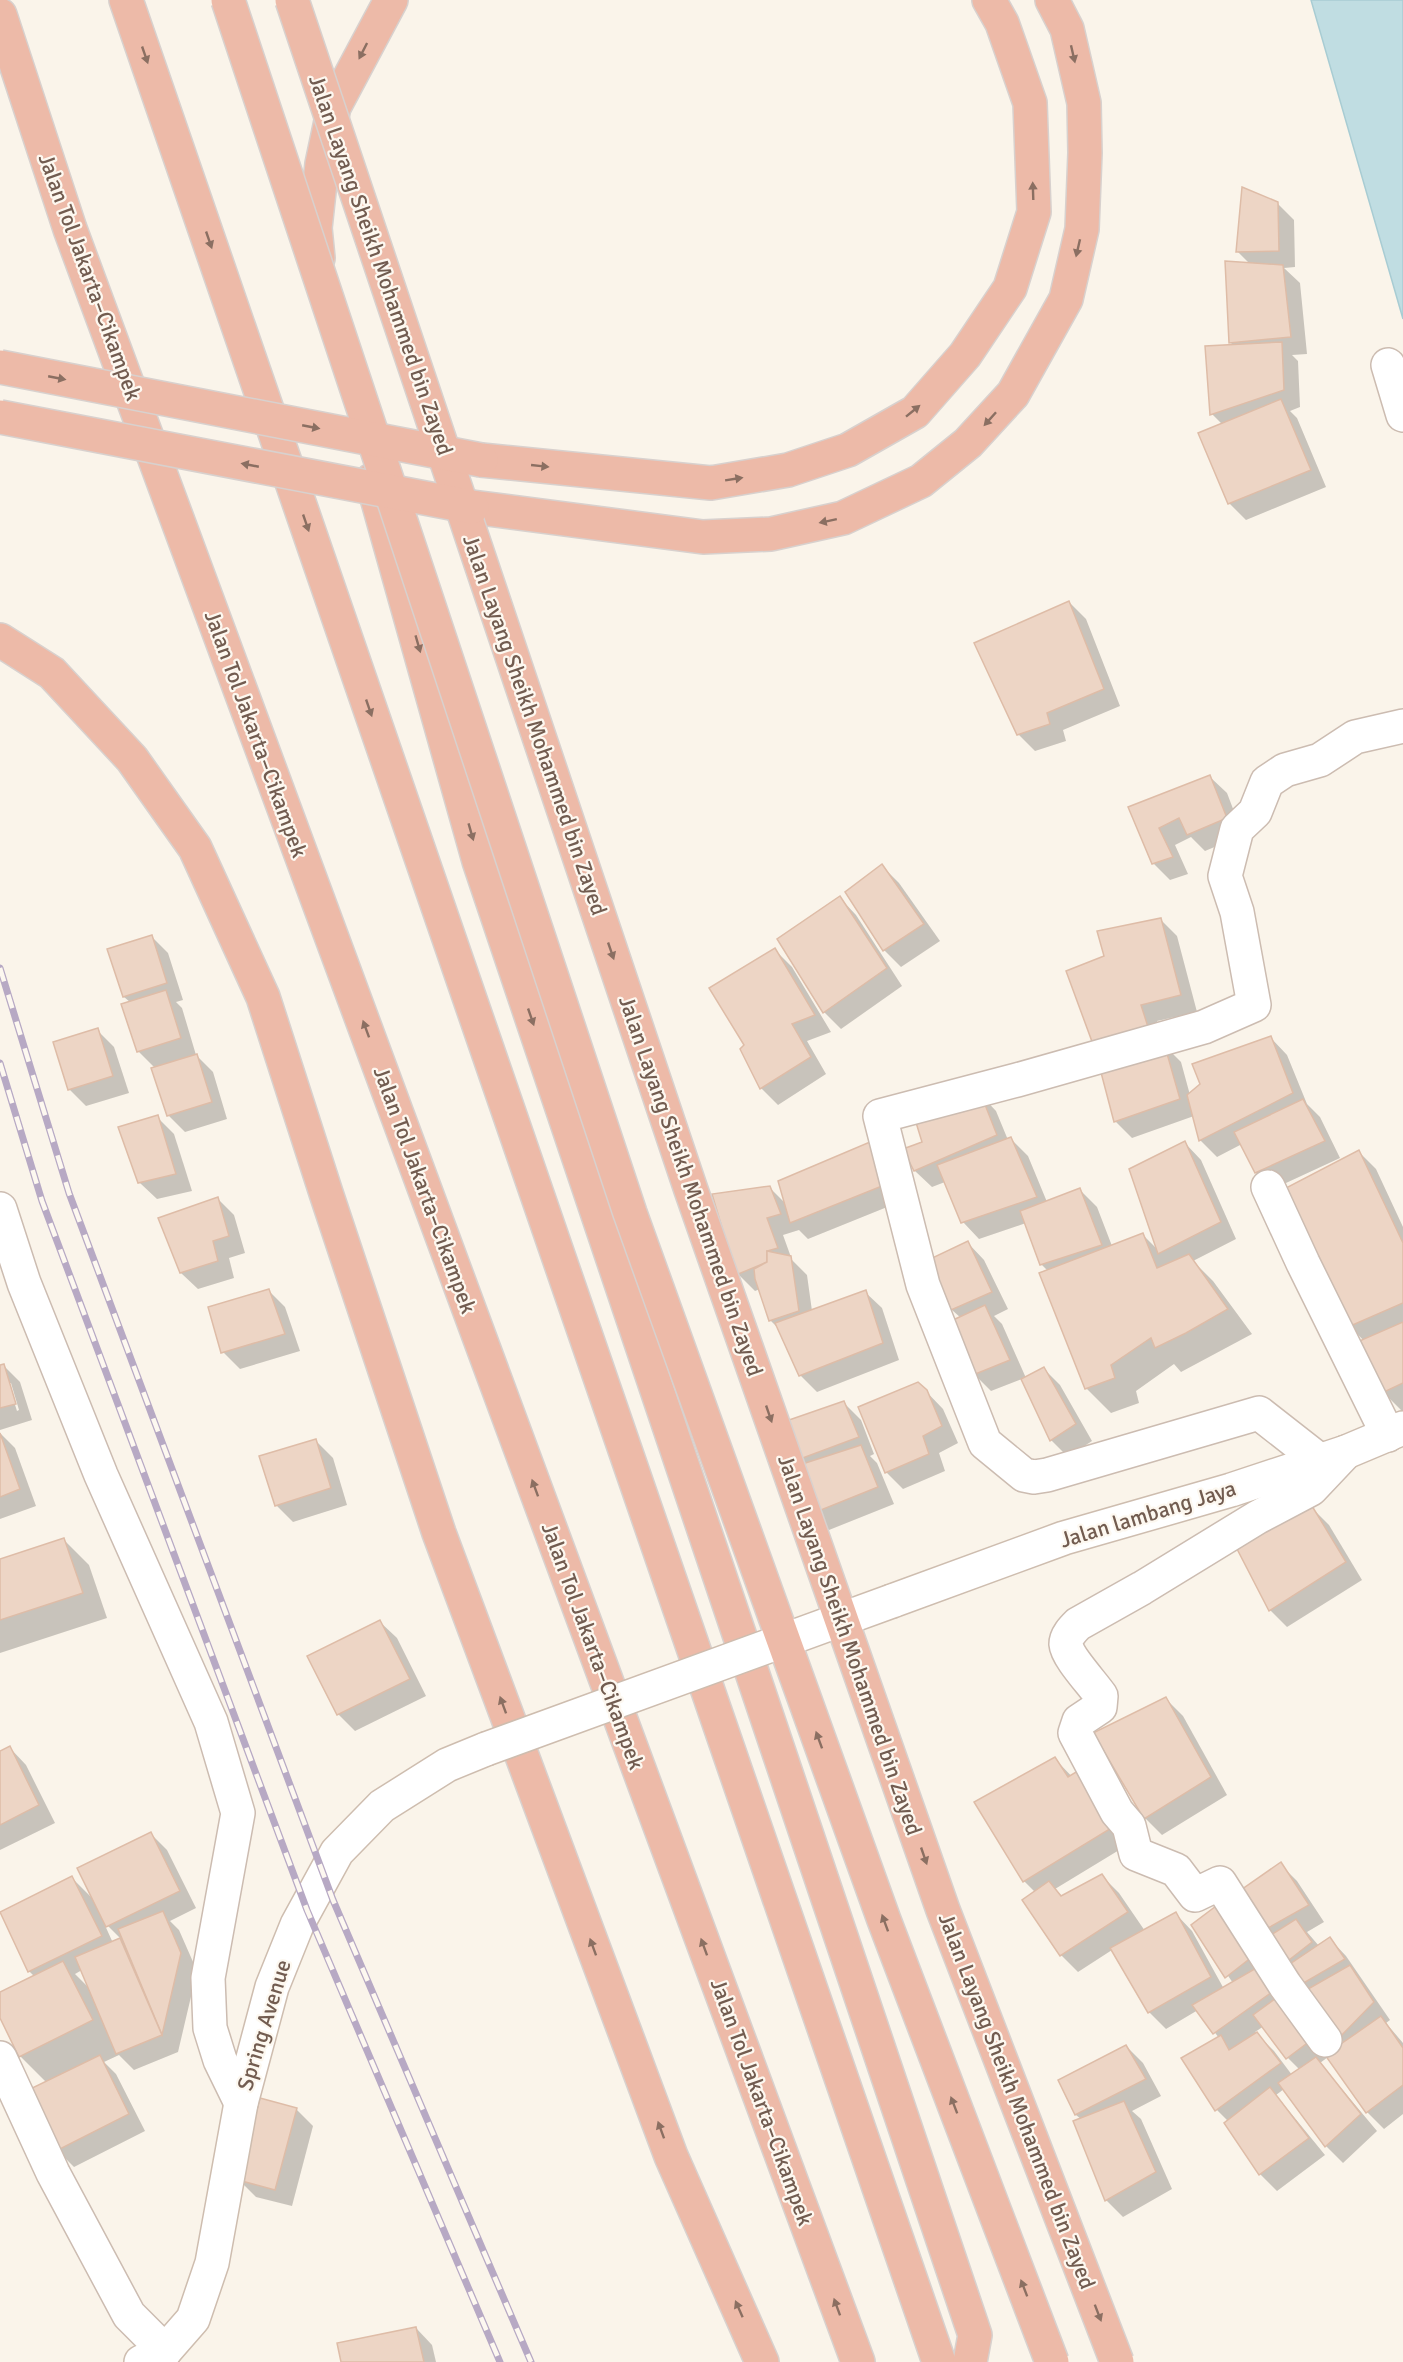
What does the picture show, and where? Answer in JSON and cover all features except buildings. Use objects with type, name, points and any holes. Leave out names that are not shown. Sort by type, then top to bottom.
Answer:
[{"type":"highway","points":[[126,0],[939,2362]]},
{"type":"highway","points":[[228,0],[630,1213],[884,1920],[1052,2362]]},
{"type":"highway","name":"Jalan Layang Sheikh Mohammed bin Zayed","points":[[292,0],[695,1201],[943,1910],[1117,2362]]},
{"type":"highway","points":[[391,0],[334,107],[322,164],[315,228],[321,298],[479,861],[975,2335],[970,2362]]},
{"type":"highway","points":[[0,367],[482,460],[711,483],[788,470],[848,450],[915,412],[965,355],[1010,288],[1034,212],[1030,103],[1002,22],[990,0]]},
{"type":"highway","points":[[0,417],[472,507],[703,537],[771,534],[843,518],[921,481],[968,443],[1013,394],[1066,299],[1082,229],[1086,153],[1084,103],[1067,29],[1052,0]]},
{"type":"highway","name":"Jalan Tol Jakarta–Cikampek","points":[[0,15],[74,240],[858,2362]]},
{"type":"highway","points":[[0,640],[52,673],[132,759],[195,848],[263,997],[439,1533],[671,2156],[762,2362]]},
{"type":"street","points":[[1388,365],[1403,416]]},
{"type":"street","points":[[1325,2040],[1285,1985],[1220,1883],[1195,1895],[1176,1870],[1136,1854],[1129,1826],[1117,1812],[1075,1733],[1075,1726],[1079,1721],[1100,1707],[1102,1703],[1101,1696],[1069,1653],[1066,1643],[1071,1631],[1078,1624],[1258,1517],[1311,1489],[1333,1456],[1259,1413],[1047,1475],[1034,1477],[1024,1475],[985,1443],[923,1285],[880,1116],[1204,1027],[1254,1005],[1237,912],[1225,876],[1237,829],[1255,813],[1267,782],[1285,770],[1320,760],[1355,736],[1403,726]]},
{"type":"street","points":[[1268,1187],[1395,1432]]},
{"type":"street","points":[[0,1209],[24,1283],[101,1475],[211,1722],[238,1814],[208,1978],[210,2028],[220,2060],[241,2103]]},
{"type":"street","name":"Jalan lambang Jaya","points":[[486,1749],[1064,1538],[1231,1490],[1333,1456],[1395,1432]]},
{"type":"street","name":"Spring Avenue","points":[[153,2356],[193,2319],[212,2263],[241,2103],[272,1987],[297,1925],[337,1852],[382,1806],[447,1765],[486,1749]]},
{"type":"street","points":[[0,2058],[53,2173],[153,2356]]},
{"type":"water","points":[[1311,0],[1403,0],[1403,319]]},
{"type":"railway","points":[[0,968],[69,1193],[333,1900],[531,2362]]},
{"type":"railway","points":[[0,1063],[42,1201],[307,1910],[500,2362]]}]
